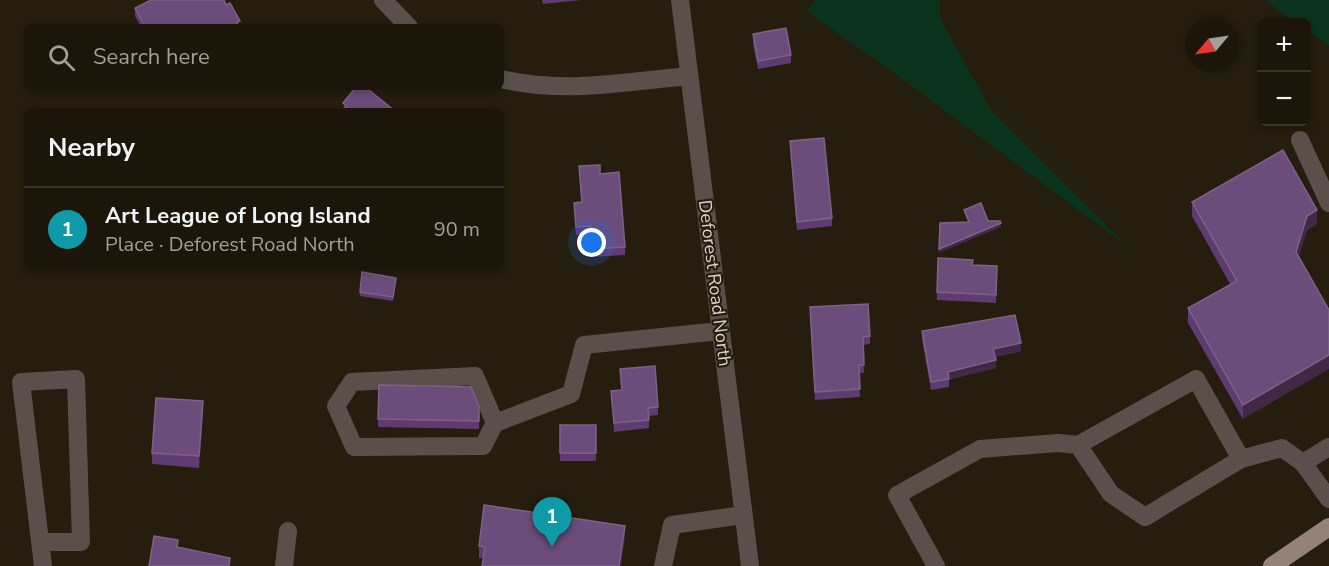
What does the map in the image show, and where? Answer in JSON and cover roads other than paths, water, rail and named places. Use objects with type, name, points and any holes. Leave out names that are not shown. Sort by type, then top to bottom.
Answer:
[{"type":"main road","points":[[1272,566],[1329,527]]},
{"type":"street","points":[[383,0],[406,24]]},
{"type":"street","name":"Deforest Road North","points":[[680,0],[750,566]]},
{"type":"street","points":[[504,80],[529,85],[581,87],[689,75]]},
{"type":"street","points":[[1300,140],[1329,203]]},
{"type":"street","points":[[495,423],[475,376],[352,382],[336,406],[354,447],[483,446],[495,423],[571,394],[584,345],[720,331]]},
{"type":"street","points":[[40,542],[81,542],[76,379],[21,382],[40,542],[43,566]]},
{"type":"street","points":[[936,566],[897,495],[980,449],[1058,443],[1078,445],[1196,379],[1241,459]]},
{"type":"street","points":[[1078,445],[1111,494],[1145,517],[1241,459],[1282,448],[1303,463],[1329,499]]},
{"type":"street","points":[[1303,463],[1329,447]]},
{"type":"street","points":[[663,566],[672,525],[743,515]]},
{"type":"street","points":[[285,566],[288,531]]},
{"type":"place","name":"Art League of Long Island","points":[[552,547]]}]
